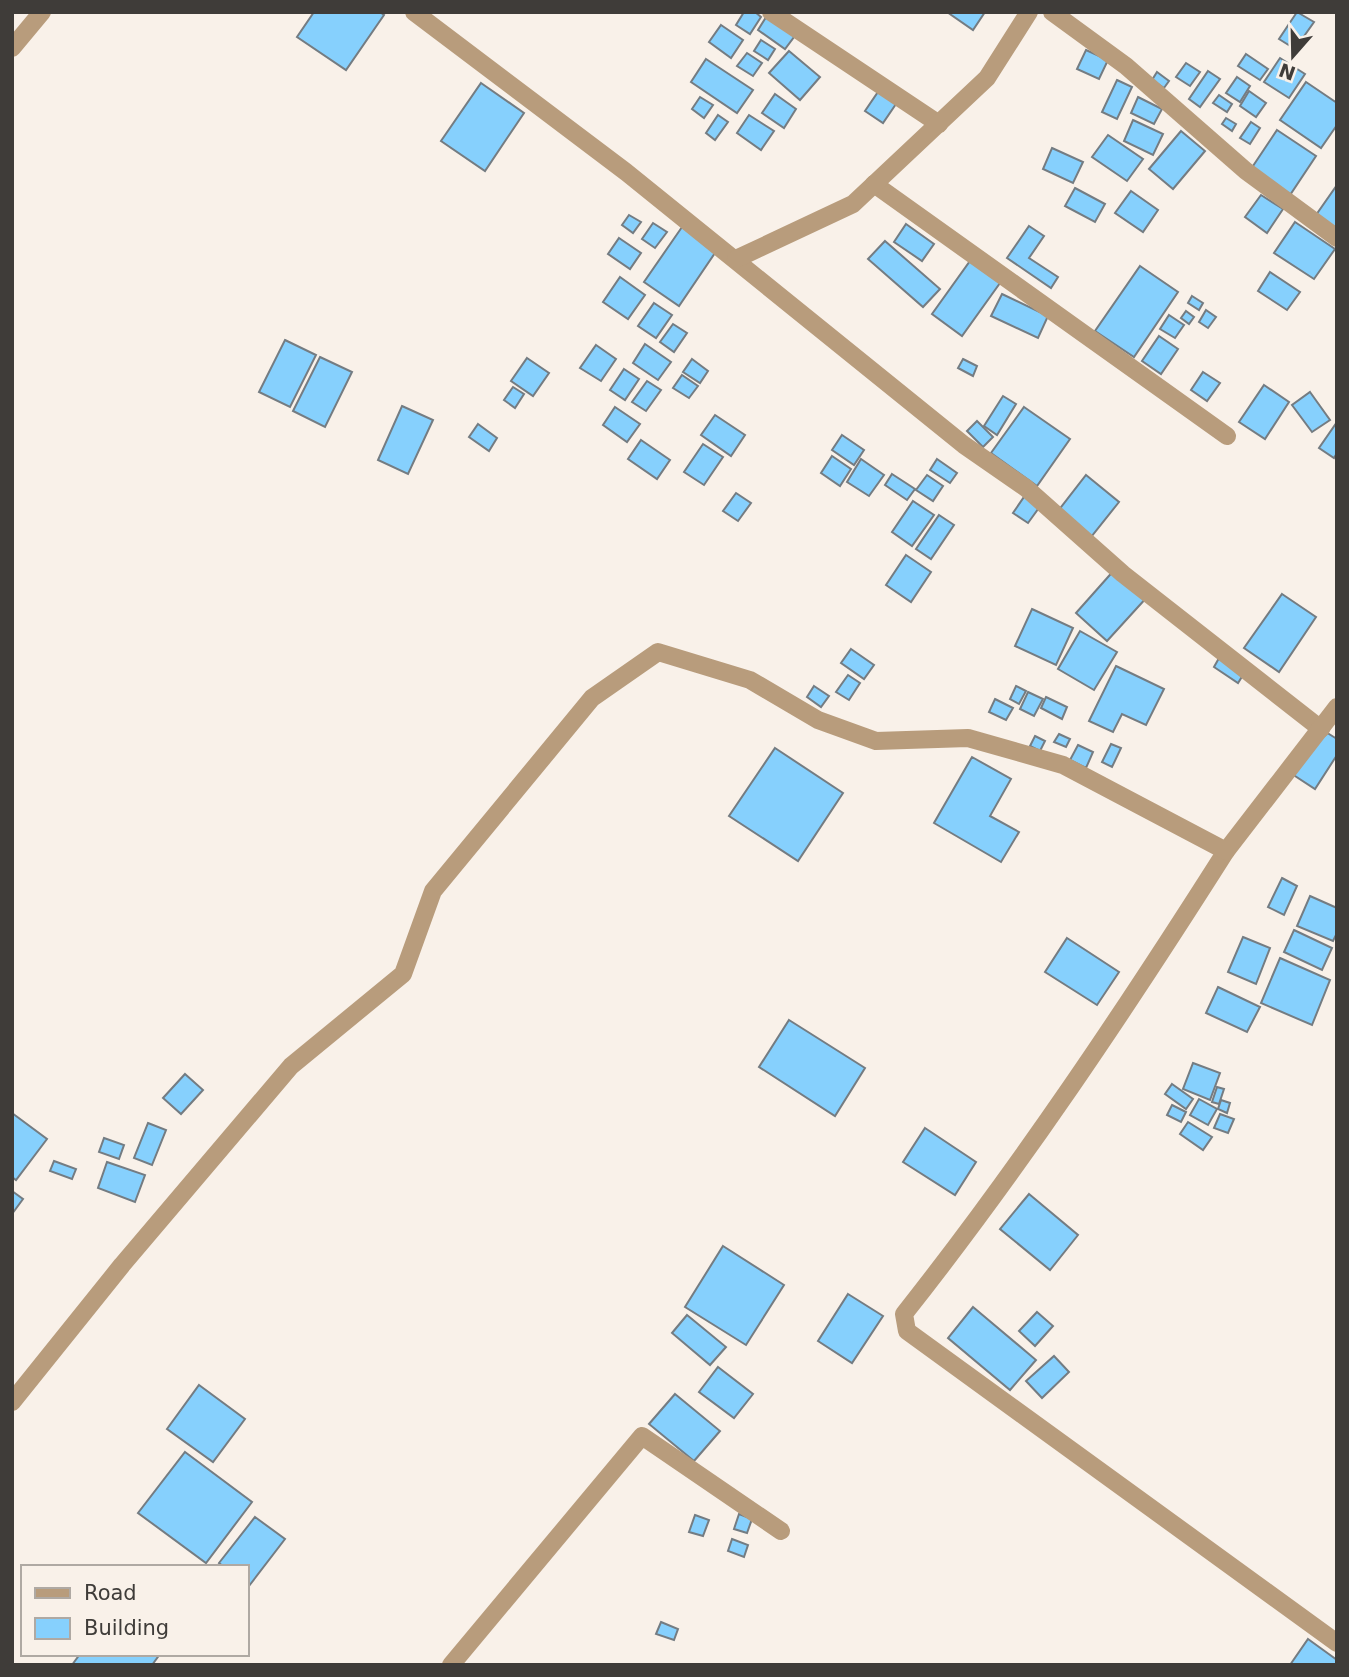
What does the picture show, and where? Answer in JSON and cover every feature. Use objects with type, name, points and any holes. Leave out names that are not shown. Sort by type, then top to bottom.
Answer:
[{"type":"street","points":[[12,48],[42,12]]},
{"type":"street","points":[[414,12],[626,172],[964,445],[1026,488],[1123,574],[1321,729]]},
{"type":"street","points":[[771,12],[939,124]]},
{"type":"street","points":[[736,259],[853,204],[987,78],[1029,12]]},
{"type":"street","points":[[1052,12],[1126,66],[1246,171],[1337,238]]},
{"type":"street","points":[[874,184],[1227,436]]},
{"type":"street","points":[[12,1402],[122,1265],[291,1066],[403,974],[433,891],[592,698],[659,652],[750,680],[818,720],[876,741],[968,738],[1063,765],[1226,851]]},
{"type":"street","points":[[1337,707],[1226,851],[1109,1034],[986,1210],[904,1314],[907,1331],[1337,1643]]},
{"type":"street","points":[[451,1665],[642,1436],[781,1531]]},
{"type":"building","points":[[314,12],[380,12],[384,15],[346,70],[297,37]]},
{"type":"building","points":[[744,12],[755,12],[761,17],[750,34],[736,25]]},
{"type":"building","points":[[947,12],[985,12],[973,30]]},
{"type":"building","points":[[1297,12],[1314,22],[1295,49],[1279,39]]},
{"type":"building","points":[[768,14],[797,33],[785,49],[758,30]]},
{"type":"building","points":[[721,25],[743,40],[731,58],[709,42]]},
{"type":"building","points":[[761,40],[775,49],[768,60],[754,51]]},
{"type":"building","points":[[1086,50],[1108,60],[1099,79],[1077,69]]},
{"type":"building","points":[[789,51],[820,77],[800,100],[769,73]]},
{"type":"building","points":[[747,53],[762,63],[753,76],[737,66]]},
{"type":"building","points":[[1246,54],[1268,69],[1260,80],[1238,66]]},
{"type":"building","points":[[1280,58],[1305,74],[1289,98],[1264,82]]},
{"type":"building","points":[[706,59],[753,90],[737,113],[691,82]]},
{"type":"building","points":[[1186,63],[1200,72],[1190,86],[1176,77]]},
{"type":"building","points":[[1208,71],[1220,79],[1200,107],[1189,99]]},
{"type":"building","points":[[1157,72],[1169,81],[1164,88],[1152,80]]},
{"type":"building","points":[[1237,77],[1250,86],[1240,102],[1226,93]]},
{"type":"building","points":[[1117,80],[1132,87],[1117,119],[1102,112]]},
{"type":"building","points":[[1306,82],[1337,103],[1337,125],[1321,148],[1280,120]]},
{"type":"building","points":[[481,83],[524,113],[485,171],[441,141]]},
{"type":"building","points":[[880,89],[898,101],[883,123],[865,111]]},
{"type":"building","points":[[1249,91],[1266,103],[1256,117],[1240,106]]},
{"type":"building","points":[[775,94],[796,109],[784,128],[762,113]]},
{"type":"building","points":[[1219,95],[1232,104],[1227,112],[1213,103]]},
{"type":"building","points":[[700,97],[713,105],[704,118],[692,109]]},
{"type":"building","points":[[1138,97],[1162,109],[1154,124],[1131,113]]},
{"type":"building","points":[[718,115],[728,122],[715,140],[706,133]]},
{"type":"building","points":[[749,115],[774,131],[761,150],[737,133]]},
{"type":"building","points":[[1226,118],[1236,124],[1232,131],[1222,124]]},
{"type":"building","points":[[1133,120],[1163,134],[1153,155],[1124,141]]},
{"type":"building","points":[[1251,122],[1260,128],[1250,144],[1240,138]]},
{"type":"building","points":[[1277,130],[1316,156],[1290,195],[1251,169]]},
{"type":"building","points":[[1181,131],[1205,151],[1173,189],[1149,169]]},
{"type":"building","points":[[1108,135],[1143,159],[1127,181],[1092,157]]},
{"type":"building","points":[[1052,148],[1083,162],[1073,183],[1043,169]]},
{"type":"building","points":[[1337,185],[1337,229],[1316,215]]},
{"type":"building","points":[[1075,188],[1105,204],[1095,222],[1065,206]]},
{"type":"building","points":[[1131,191],[1158,210],[1143,232],[1115,213]]},
{"type":"building","points":[[1261,195],[1283,209],[1267,233],[1245,217]]},
{"type":"building","points":[[629,215],[641,222],[633,233],[622,225]]},
{"type":"building","points":[[1295,222],[1335,249],[1314,279],[1274,253]]},
{"type":"building","points":[[653,223],[667,232],[655,248],[642,239]]},
{"type":"building","points":[[906,224],[934,244],[922,261],[894,242]]},
{"type":"building","points":[[1029,226],[1044,236],[1029,258],[1058,277],[1051,288],[1007,258]]},
{"type":"building","points":[[682,227],[717,250],[679,306],[644,282]]},
{"type":"building","points":[[619,238],[641,253],[630,269],[608,254]]},
{"type":"building","points":[[885,241],[940,289],[923,307],[868,259]]},
{"type":"building","points":[[970,261],[1000,283],[962,336],[932,314]]},
{"type":"building","points":[[1140,266],[1178,292],[1134,357],[1095,331]]},
{"type":"building","points":[[1270,272],[1300,292],[1287,310],[1258,291]]},
{"type":"building","points":[[620,277],[645,295],[628,319],[603,302]]},
{"type":"building","points":[[1002,294],[1048,316],[1038,338],[991,316]]},
{"type":"building","points":[[1192,296],[1203,303],[1199,310],[1188,303]]},
{"type":"building","points":[[654,303],[672,315],[656,338],[638,326]]},
{"type":"building","points":[[1206,310],[1216,317],[1208,328],[1199,322]]},
{"type":"building","points":[[1186,311],[1194,317],[1189,324],[1181,318]]},
{"type":"building","points":[[1169,315],[1184,325],[1175,338],[1160,329]]},
{"type":"building","points":[[673,324],[687,333],[674,352],[660,342]]},
{"type":"building","points":[[1159,336],[1178,349],[1161,374],[1142,361]]},
{"type":"building","points":[[285,340],[316,355],[290,407],[259,392]]},
{"type":"building","points":[[645,344],[671,362],[658,380],[633,363]]},
{"type":"building","points":[[596,345],[616,359],[601,381],[580,368]]},
{"type":"building","points":[[320,357],[352,372],[325,427],[293,411]]},
{"type":"building","points":[[527,358],[549,373],[533,396],[511,381]]},
{"type":"building","points":[[692,359],[708,371],[700,383],[683,372]]},
{"type":"building","points":[[963,359],[977,366],[973,376],[958,368]]},
{"type":"building","points":[[624,369],[639,379],[625,400],[610,390]]},
{"type":"building","points":[[1203,372],[1220,383],[1207,401],[1191,390]]},
{"type":"building","points":[[682,375],[698,386],[689,398],[673,388]]},
{"type":"building","points":[[647,381],[661,390],[646,411],[632,402]]},
{"type":"building","points":[[1264,385],[1289,402],[1265,439],[1239,422]]},
{"type":"building","points":[[513,387],[524,394],[515,408],[504,400]]},
{"type":"building","points":[[1310,392],[1330,420],[1312,432],[1292,405]]},
{"type":"building","points":[[1003,396],[1016,404],[997,435],[984,426]]},
{"type":"building","points":[[402,406],[433,420],[408,474],[378,460]]},
{"type":"building","points":[[615,407],[640,424],[627,442],[603,425]]},
{"type":"building","points":[[1024,407],[1070,439],[1037,486],[991,453]]},
{"type":"building","points":[[715,415],[745,435],[731,456],[701,435]]},
{"type":"building","points":[[977,421],[993,437],[983,447],[967,431]]},
{"type":"building","points":[[1337,422],[1337,453],[1334,458],[1319,448]]},
{"type":"building","points":[[478,424],[497,438],[489,451],[469,437]]},
{"type":"building","points":[[842,435],[864,450],[854,465],[832,450]]},
{"type":"building","points":[[641,440],[670,460],[657,479],[628,459]]},
{"type":"building","points":[[703,444],[723,457],[704,485],[684,472]]},
{"type":"building","points":[[832,456],[851,469],[840,486],[821,473]]},
{"type":"building","points":[[861,459],[884,475],[869,496],[847,482]]},
{"type":"building","points":[[937,459],[957,473],[950,483],[930,470]]},
{"type":"building","points":[[892,474],[915,489],[907,500],[885,485]]},
{"type":"building","points":[[927,475],[943,486],[933,501],[916,490]]},
{"type":"building","points":[[1086,475],[1119,502],[1091,537],[1058,511]]},
{"type":"building","points":[[736,493],[751,503],[738,521],[723,511]]},
{"type":"building","points":[[1026,494],[1041,505],[1028,523],[1013,513]]},
{"type":"building","points":[[913,501],[934,515],[912,546],[892,532]]},
{"type":"building","points":[[939,515],[954,525],[931,559],[916,549]]},
{"type":"building","points":[[906,555],[931,572],[911,602],[886,585]]},
{"type":"building","points":[[1116,568],[1148,596],[1107,641],[1076,613]]},
{"type":"building","points":[[1282,594],[1316,617],[1279,672],[1244,648]]},
{"type":"building","points":[[1032,609],[1073,628],[1056,665],[1015,646]]},
{"type":"building","points":[[1080,631],[1117,652],[1094,690],[1058,669]]},
{"type":"building","points":[[851,649],[874,665],[864,679],[841,663]]},
{"type":"building","points":[[1223,651],[1248,667],[1238,683],[1214,667]]},
{"type":"building","points":[[1116,666],[1164,689],[1146,725],[1122,714],[1113,732],[1089,721]]},
{"type":"building","points":[[848,675],[860,683],[849,700],[836,692]]},
{"type":"building","points":[[814,686],[829,696],[821,707],[807,697]]},
{"type":"building","points":[[1016,686],[1026,691],[1019,704],[1010,699]]},
{"type":"building","points":[[1028,692],[1043,699],[1034,716],[1020,709]]},
{"type":"building","points":[[1046,697],[1067,707],[1062,719],[1041,708]]},
{"type":"building","points":[[995,699],[1013,708],[1006,720],[989,712]]},
{"type":"building","points":[[1321,729],[1337,739],[1337,755],[1315,789],[1292,774]]},
{"type":"building","points":[[1059,734],[1070,739],[1066,747],[1054,742]]},
{"type":"building","points":[[1035,736],[1045,741],[1040,751],[1030,746]]},
{"type":"building","points":[[1111,744],[1121,748],[1112,767],[1102,762]]},
{"type":"building","points":[[1078,745],[1093,752],[1086,768],[1070,760]]},
{"type":"building","points":[[775,748],[843,793],[798,861],[729,816]]},
{"type":"building","points":[[972,757],[1011,779],[990,816],[1019,832],[1001,862],[934,823]]},
{"type":"building","points":[[1282,878],[1297,886],[1284,915],[1268,907]]},
{"type":"building","points":[[1310,896],[1337,908],[1337,933],[1333,941],[1297,926]]},
{"type":"building","points":[[1294,930],[1332,948],[1322,970],[1284,952]]},
{"type":"building","points":[[1243,937],[1270,948],[1256,984],[1228,972]]},
{"type":"building","points":[[1067,938],[1119,972],[1097,1005],[1045,972]]},
{"type":"building","points":[[1280,958],[1330,980],[1312,1025],[1261,1003]]},
{"type":"building","points":[[1218,987],[1260,1007],[1247,1032],[1206,1013]]},
{"type":"building","points":[[789,1020],[865,1068],[835,1116],[759,1067]]},
{"type":"building","points":[[1193,1063],[1220,1073],[1210,1100],[1183,1089]]},
{"type":"building","points":[[185,1074],[203,1090],[181,1114],[163,1098]]},
{"type":"building","points":[[1172,1084],[1193,1099],[1186,1109],[1165,1094]]},
{"type":"building","points":[[1217,1087],[1224,1089],[1219,1104],[1212,1102]]},
{"type":"building","points":[[1199,1099],[1217,1109],[1208,1125],[1190,1115]]},
{"type":"building","points":[[1221,1100],[1230,1103],[1227,1113],[1218,1109]]},
{"type":"building","points":[[1172,1105],[1186,1112],[1181,1122],[1167,1115]]},
{"type":"building","points":[[12,1113],[47,1139],[16,1180],[12,1177]]},
{"type":"building","points":[[1220,1114],[1234,1119],[1228,1133],[1214,1128]]},
{"type":"building","points":[[1188,1122],[1212,1137],[1203,1150],[1180,1134]]},
{"type":"building","points":[[148,1123],[166,1130],[152,1165],[134,1158]]},
{"type":"building","points":[[925,1128],[976,1162],[955,1195],[903,1162]]},
{"type":"building","points":[[104,1138],[124,1145],[119,1159],[99,1152]]},
{"type":"building","points":[[54,1161],[76,1169],[72,1179],[50,1171]]},
{"type":"building","points":[[107,1162],[145,1175],[135,1202],[98,1188]]},
{"type":"building","points":[[12,1191],[23,1199],[12,1214]]},
{"type":"building","points":[[1029,1194],[1078,1235],[1050,1270],[1000,1229]]},
{"type":"building","points":[[723,1246],[784,1285],[746,1345],[685,1307]]},
{"type":"building","points":[[848,1294],[883,1316],[852,1363],[818,1341]]},
{"type":"building","points":[[973,1307],[1036,1360],[1010,1390],[948,1338]]},
{"type":"building","points":[[1037,1312],[1053,1326],[1035,1346],[1019,1331]]},
{"type":"building","points":[[687,1315],[726,1347],[710,1365],[672,1333]]},
{"type":"building","points":[[1054,1356],[1069,1372],[1042,1398],[1026,1381]]},
{"type":"building","points":[[718,1367],[753,1394],[734,1418],[699,1392]]},
{"type":"building","points":[[199,1385],[245,1419],[213,1462],[167,1429]]},
{"type":"building","points":[[675,1394],[720,1431],[694,1461],[649,1424]]},
{"type":"building","points":[[185,1452],[252,1502],[206,1563],[138,1513]]},
{"type":"building","points":[[739,1514],[752,1519],[747,1533],[734,1529]]},
{"type":"building","points":[[695,1515],[709,1520],[703,1536],[689,1532]]},
{"type":"building","points":[[255,1517],[285,1539],[249,1586],[248,1565],[219,1563]]},
{"type":"building","points":[[732,1539],[748,1545],[744,1557],[728,1551]]},
{"type":"building","points":[[661,1622],[678,1629],[674,1640],[656,1634]]},
{"type":"building","points":[[1308,1639],[1337,1660],[1337,1665],[1290,1665]]},
{"type":"building","points":[[79,1656],[159,1656],[152,1665],[72,1665]]}]
